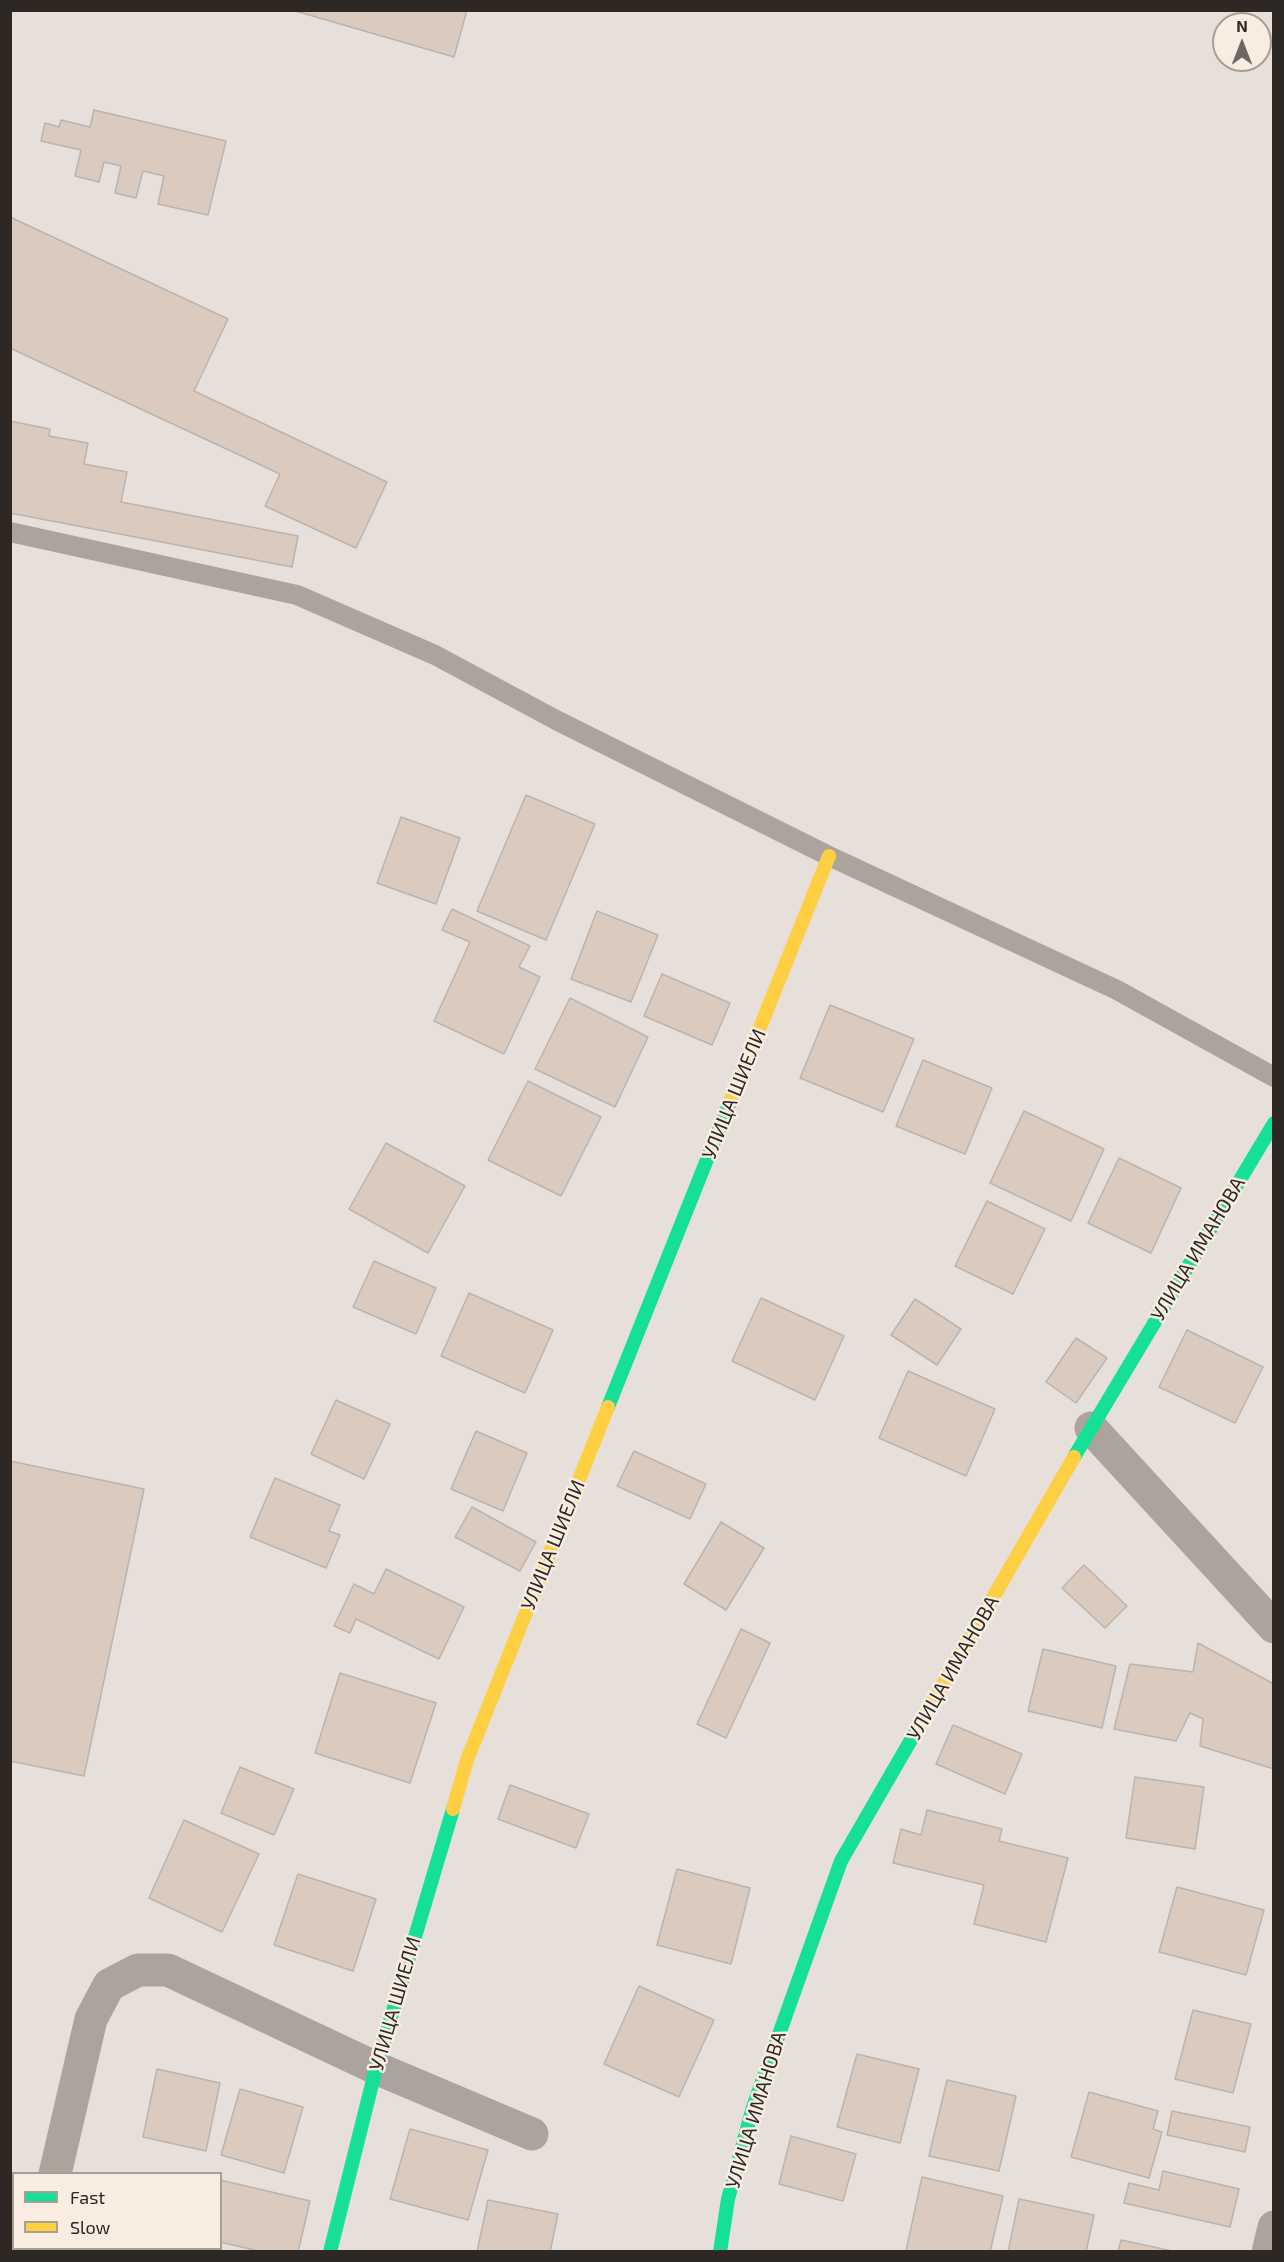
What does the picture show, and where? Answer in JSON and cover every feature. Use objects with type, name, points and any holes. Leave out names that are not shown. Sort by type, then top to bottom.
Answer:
[{"type":"street","name":"УЛИЦА ШИЕЛИ","points":[[330,2252],[376,2068],[467,1760],[829,856]]},
{"type":"street","name":"УЛИЦА ИМАНОВА","points":[[720,2252],[728,2199],[753,2107],[841,1861],[1091,1428],[1274,1123]]},
{"type":"street","points":[[1091,1428],[1274,1627]]},
{"type":"street","points":[[55,2172],[92,2019],[109,1985],[138,1970],[168,1970],[376,2068],[532,2134]]},
{"type":"street","points":[[1268,2252],[1274,2227]]},
{"type":"lane","points":[[10,532],[297,595],[435,655],[556,720],[829,856],[1117,990],[1274,1077]]},
{"type":"building","points":[[292,10],[467,10],[454,57]]},
{"type":"building","points":[[94,110],[226,141],[208,215],[158,204],[164,176],[143,171],[136,198],[115,193],[121,166],[104,162],[99,182],[75,176],[81,150],[41,141],[45,123],[59,127],[61,120],[90,127]]},
{"type":"building","points":[[10,217],[228,319],[194,391],[387,482],[356,548],[265,506],[280,474],[10,348]]},
{"type":"building","points":[[10,421],[50,429],[49,436],[88,443],[84,464],[127,472],[121,502],[298,536],[292,567],[10,513]]},
{"type":"building","points":[[526,795],[595,824],[546,940],[477,911]]},
{"type":"building","points":[[401,817],[460,838],[436,904],[377,883]]},
{"type":"building","points":[[452,909],[530,946],[519,967],[540,977],[504,1054],[434,1021],[470,942],[442,930]]},
{"type":"building","points":[[597,911],[658,935],[631,1002],[571,979]]},
{"type":"building","points":[[662,974],[730,1003],[712,1045],[644,1016]]},
{"type":"building","points":[[570,998],[648,1037],[615,1107],[535,1069]]},
{"type":"building","points":[[830,1005],[914,1039],[883,1112],[800,1078]]},
{"type":"building","points":[[923,1060],[992,1088],[965,1154],[896,1126]]},
{"type":"building","points":[[528,1081],[601,1117],[561,1196],[488,1160]]},
{"type":"building","points":[[1024,1111],[1104,1149],[1071,1221],[990,1183]]},
{"type":"building","points":[[386,1143],[465,1186],[428,1253],[349,1209]]},
{"type":"building","points":[[1119,1158],[1181,1188],[1151,1253],[1088,1223]]},
{"type":"building","points":[[987,1201],[1045,1229],[1013,1294],[955,1266]]},
{"type":"building","points":[[374,1261],[436,1288],[416,1334],[353,1307]]},
{"type":"building","points":[[469,1293],[553,1330],[525,1393],[441,1356]]},
{"type":"building","points":[[761,1298],[844,1336],[815,1400],[732,1361]]},
{"type":"building","points":[[915,1299],[961,1329],[937,1365],[891,1335]]},
{"type":"building","points":[[1187,1330],[1263,1367],[1235,1423],[1159,1387]]},
{"type":"building","points":[[1076,1338],[1107,1358],[1076,1403],[1046,1382]]},
{"type":"building","points":[[908,1371],[995,1409],[966,1476],[879,1438]]},
{"type":"building","points":[[336,1400],[390,1424],[364,1479],[311,1454]]},
{"type":"building","points":[[476,1431],[527,1453],[503,1511],[451,1489]]},
{"type":"building","points":[[634,1451],[706,1484],[690,1519],[617,1486]]},
{"type":"building","points":[[10,1461],[144,1489],[84,1776],[10,1761]]},
{"type":"building","points":[[275,1478],[340,1505],[329,1531],[340,1535],[326,1568],[250,1537]]},
{"type":"building","points":[[472,1507],[536,1542],[520,1571],[455,1537]]},
{"type":"building","points":[[721,1522],[764,1548],[726,1610],[684,1584]]},
{"type":"building","points":[[1084,1565],[1127,1606],[1105,1628],[1062,1588]]},
{"type":"building","points":[[386,1569],[464,1607],[439,1659],[356,1619],[350,1633],[334,1626],[354,1584],[374,1594]]},
{"type":"building","points":[[741,1629],[770,1643],[726,1738],[697,1724]]},
{"type":"building","points":[[1198,1643],[1274,1684],[1274,1769],[1200,1746],[1203,1719],[1190,1713],[1176,1741],[1114,1729],[1130,1664],[1193,1672]]},
{"type":"building","points":[[1043,1649],[1116,1666],[1102,1728],[1028,1711]]},
{"type":"building","points":[[340,1673],[436,1703],[410,1783],[315,1753]]},
{"type":"building","points":[[953,1725],[1022,1754],[1005,1794],[936,1764]]},
{"type":"building","points":[[240,1767],[294,1789],[274,1835],[221,1813]]},
{"type":"building","points":[[1135,1777],[1204,1787],[1195,1849],[1126,1838]]},
{"type":"building","points":[[510,1785],[589,1814],[576,1848],[498,1819]]},
{"type":"building","points":[[927,1810],[1002,1829],[999,1841],[1068,1858],[1046,1942],[974,1924],[984,1885],[893,1863],[901,1829],[921,1835]]},
{"type":"building","points":[[184,1820],[259,1854],[222,1932],[149,1898]]},
{"type":"building","points":[[677,1869],[750,1888],[731,1964],[657,1945]]},
{"type":"building","points":[[298,1874],[376,1899],[353,1971],[274,1945]]},
{"type":"building","points":[[1177,1887],[1264,1910],[1246,1975],[1159,1952]]},
{"type":"building","points":[[639,1986],[714,2020],[679,2097],[604,2064]]},
{"type":"building","points":[[1193,2010],[1251,2024],[1233,2093],[1175,2079]]},
{"type":"building","points":[[857,2054],[919,2069],[900,2143],[837,2127]]},
{"type":"building","points":[[157,2069],[220,2083],[206,2151],[143,2137]]},
{"type":"building","points":[[947,2080],[1016,2096],[999,2171],[929,2156]]},
{"type":"building","points":[[240,2089],[303,2107],[284,2173],[221,2155]]},
{"type":"building","points":[[1089,2092],[1158,2111],[1153,2129],[1162,2132],[1149,2178],[1071,2157]]},
{"type":"building","points":[[1172,2111],[1250,2127],[1245,2152],[1167,2135]]},
{"type":"building","points":[[410,2129],[488,2150],[468,2220],[390,2199]]},
{"type":"building","points":[[791,2136],[856,2154],[843,2201],[779,2184]]},
{"type":"building","points":[[1163,2171],[1239,2189],[1230,2227],[1124,2203],[1129,2183],[1159,2190]]},
{"type":"building","points":[[922,2177],[1003,2196],[990,2252],[906,2251]]},
{"type":"building","points":[[222,2180],[310,2201],[298,2252],[263,2252],[222,2242]]},
{"type":"building","points":[[1019,2199],[1094,2215],[1086,2252],[1008,2252]]},
{"type":"building","points":[[488,2200],[558,2214],[550,2252],[477,2252]]},
{"type":"building","points":[[1121,2240],[1177,2252],[1118,2252]]},
{"type":"traffic: fast","points":[[608,1407],[730,1102]]},
{"type":"traffic: fast","points":[[1074,1457],[1274,1123]]},
{"type":"traffic: fast","points":[[720,2252],[728,2199],[753,2107],[841,1861],[919,1726]]},
{"type":"traffic: fast","points":[[330,2252],[376,2068],[453,1809]]},
{"type":"traffic: slow","points":[[730,1102],[829,856]]},
{"type":"traffic: slow","points":[[453,1809],[467,1760],[608,1407]]},
{"type":"traffic: slow","points":[[919,1726],[1074,1457]]}]
